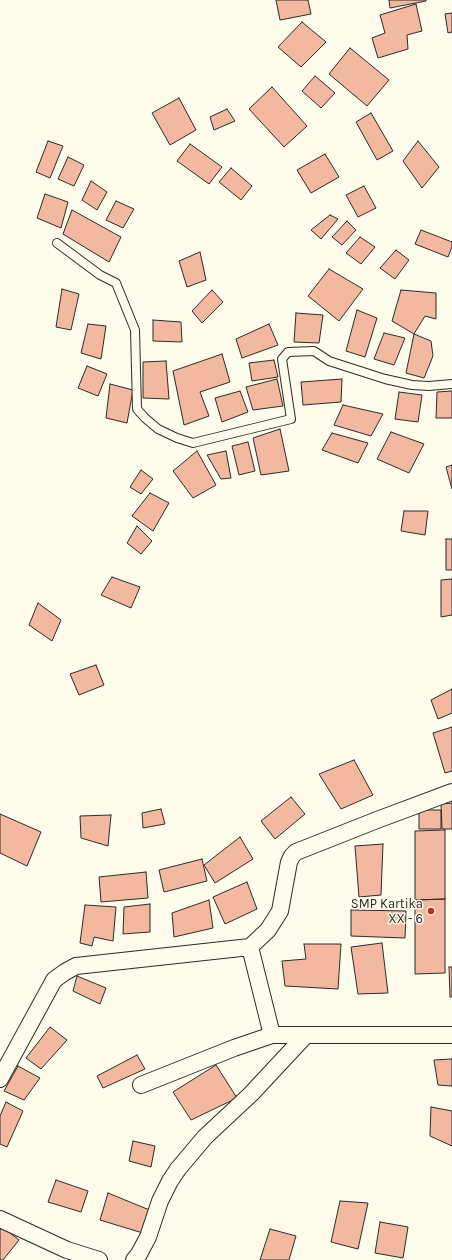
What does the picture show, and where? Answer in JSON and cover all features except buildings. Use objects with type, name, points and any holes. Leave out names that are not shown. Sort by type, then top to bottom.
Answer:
[{"type":"street","points":[[0,1079],[54,980],[65,972],[76,966],[250,947],[268,930],[280,911],[289,862],[296,852],[452,792]]},
{"type":"street","points":[[250,947],[272,1035]]},
{"type":"street","points":[[141,1085],[234,1048],[272,1035],[452,1035]]},
{"type":"street","points":[[134,1260],[148,1237],[160,1201],[178,1169],[205,1137],[251,1094],[306,1035]]},
{"type":"street","points":[[0,1219],[67,1250],[98,1260]]},
{"type":"lane","points":[[57,243],[100,275],[116,284],[135,330],[138,409],[145,418],[158,429],[177,438],[193,443],[291,419],[282,359],[288,352],[314,351],[329,362],[385,379],[412,385],[429,386],[452,384]]},
{"type":"place","name":"SMP Kartika XX - 6","points":[[431,911]]}]
